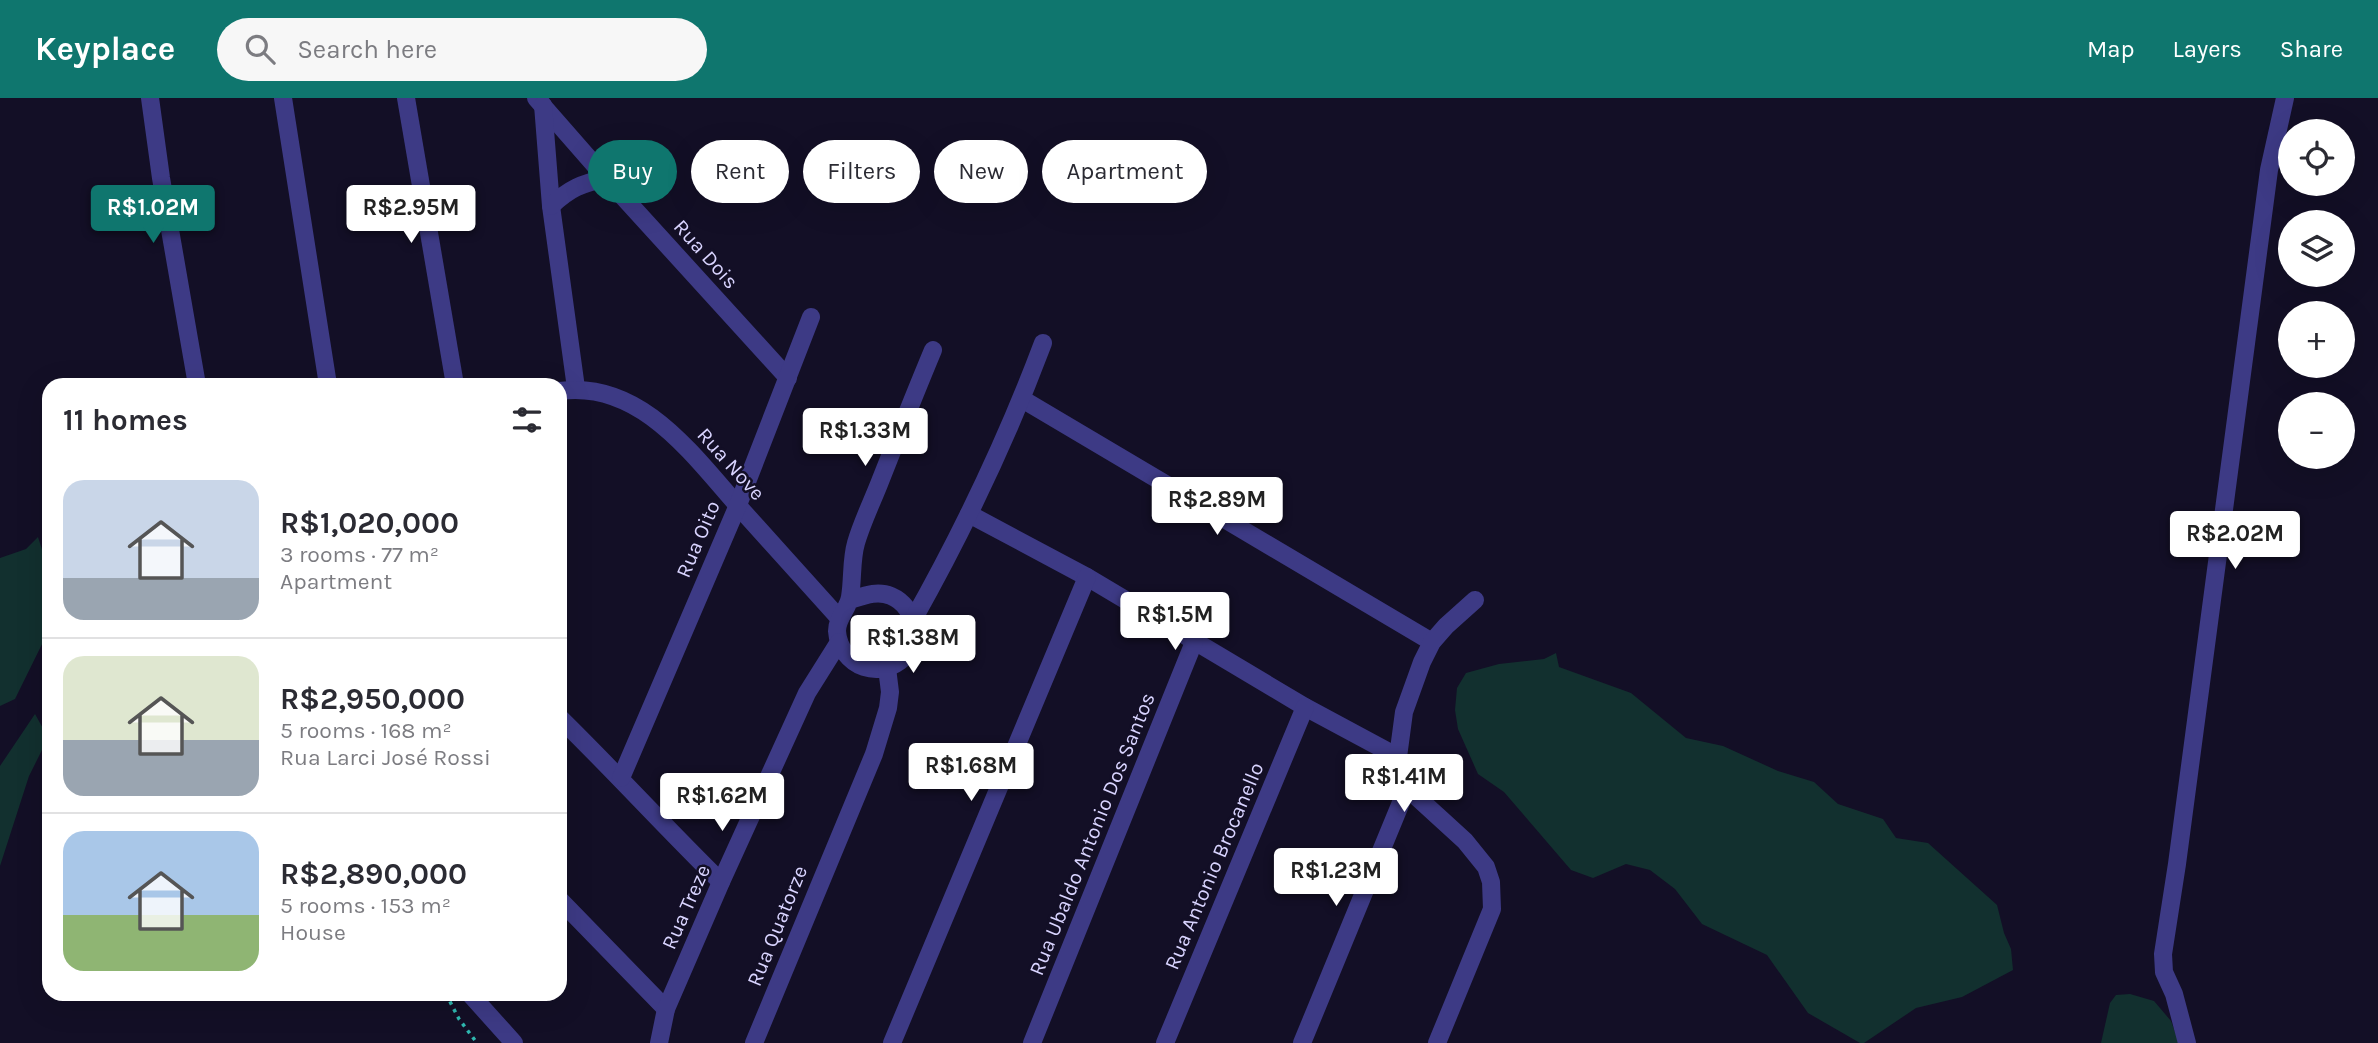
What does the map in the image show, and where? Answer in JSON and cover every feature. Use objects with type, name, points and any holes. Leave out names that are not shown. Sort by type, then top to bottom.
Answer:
[{"type":"street","points":[[150,98],[160,177],[196,378]]},
{"type":"street","points":[[283,98],[326,378]]},
{"type":"street","points":[[406,98],[454,378]]},
{"type":"street","points":[[2187,1043],[2174,993],[2164,972],[2164,938],[2179,850],[2269,170],[2285,98]]},
{"type":"street","points":[[540,102],[567,378]]},
{"type":"street","name":"Rua Dois","points":[[540,102],[588,157]]},
{"type":"street","points":[[551,206],[565,192],[588,182]]},
{"type":"street","name":"Rua Dois","points":[[629,203],[788,378]]},
{"type":"street","name":"Rua Oito","points":[[621,778],[738,505],[811,317]]},
{"type":"street","points":[[913,620],[970,514],[1022,399],[1043,344]]},
{"type":"street","points":[[849,600],[873,592],[890,595],[904,605],[913,620],[915,635],[910,649],[900,661],[887,668],[872,669],[858,665],[846,655],[839,642],[837,630],[839,618],[849,600],[855,546],[933,349]]},
{"type":"street","name":"Rua Nove","points":[[568,389],[600,390],[647,413],[698,458],[839,618]]},
{"type":"street","points":[[1022,399],[1432,642]]},
{"type":"street","points":[[970,514],[1087,578],[1305,707],[1398,757]]},
{"type":"street","points":[[892,1043],[1087,578]]},
{"type":"street","points":[[1437,1043],[1492,909],[1491,882],[1486,867],[1465,841],[1407,788],[1398,757],[1404,712],[1422,662],[1432,642],[1475,600]]},
{"type":"street","name":"Rua Treze","points":[[659,1043],[666,1009],[721,882],[807,692],[839,642]]},
{"type":"street","name":"Rua Ubaldo Antonio Dos Santos","points":[[1032,1043],[1194,642]]},
{"type":"street","name":"Rua Quatorze","points":[[754,1043],[874,754],[891,692],[887,668]]},
{"type":"street","name":"Rua Antonio Brocanello","points":[[1165,1043],[1305,707]]},
{"type":"street","points":[[567,725],[621,778],[668,831],[721,882]]},
{"type":"street","points":[[1303,1043],[1407,788]]},
{"type":"street","points":[[567,907],[666,1009]]},
{"type":"street","points":[[476,1001],[514,1043]]},
{"type":"path","points":[[449,1001],[458,1019],[477,1043]]},
{"type":"green space","points":[[38,537],[42,549],[42,644],[15,699],[0,706],[0,558],[26,549]]},
{"type":"green space","points":[[1556,653],[1559,667],[1631,693],[1686,738],[1723,746],[1778,771],[1814,782],[1838,804],[1883,819],[1896,838],[1928,843],[1997,905],[2011,949],[2013,970],[1962,997],[1916,1008],[1864,1043],[1860,1043],[1808,1013],[1767,955],[1702,924],[1675,889],[1650,870],[1626,864],[1593,878],[1571,870],[1504,792],[1478,774],[1458,729],[1455,710],[1457,688],[1466,673],[1499,664],[1544,659]]},
{"type":"green space","points":[[35,714],[42,727],[42,750],[29,776],[0,866],[0,766]]},
{"type":"green space","points":[[2130,994],[2154,1001],[2171,1021],[2179,1043],[2101,1043],[2110,1003],[2116,995]]}]
